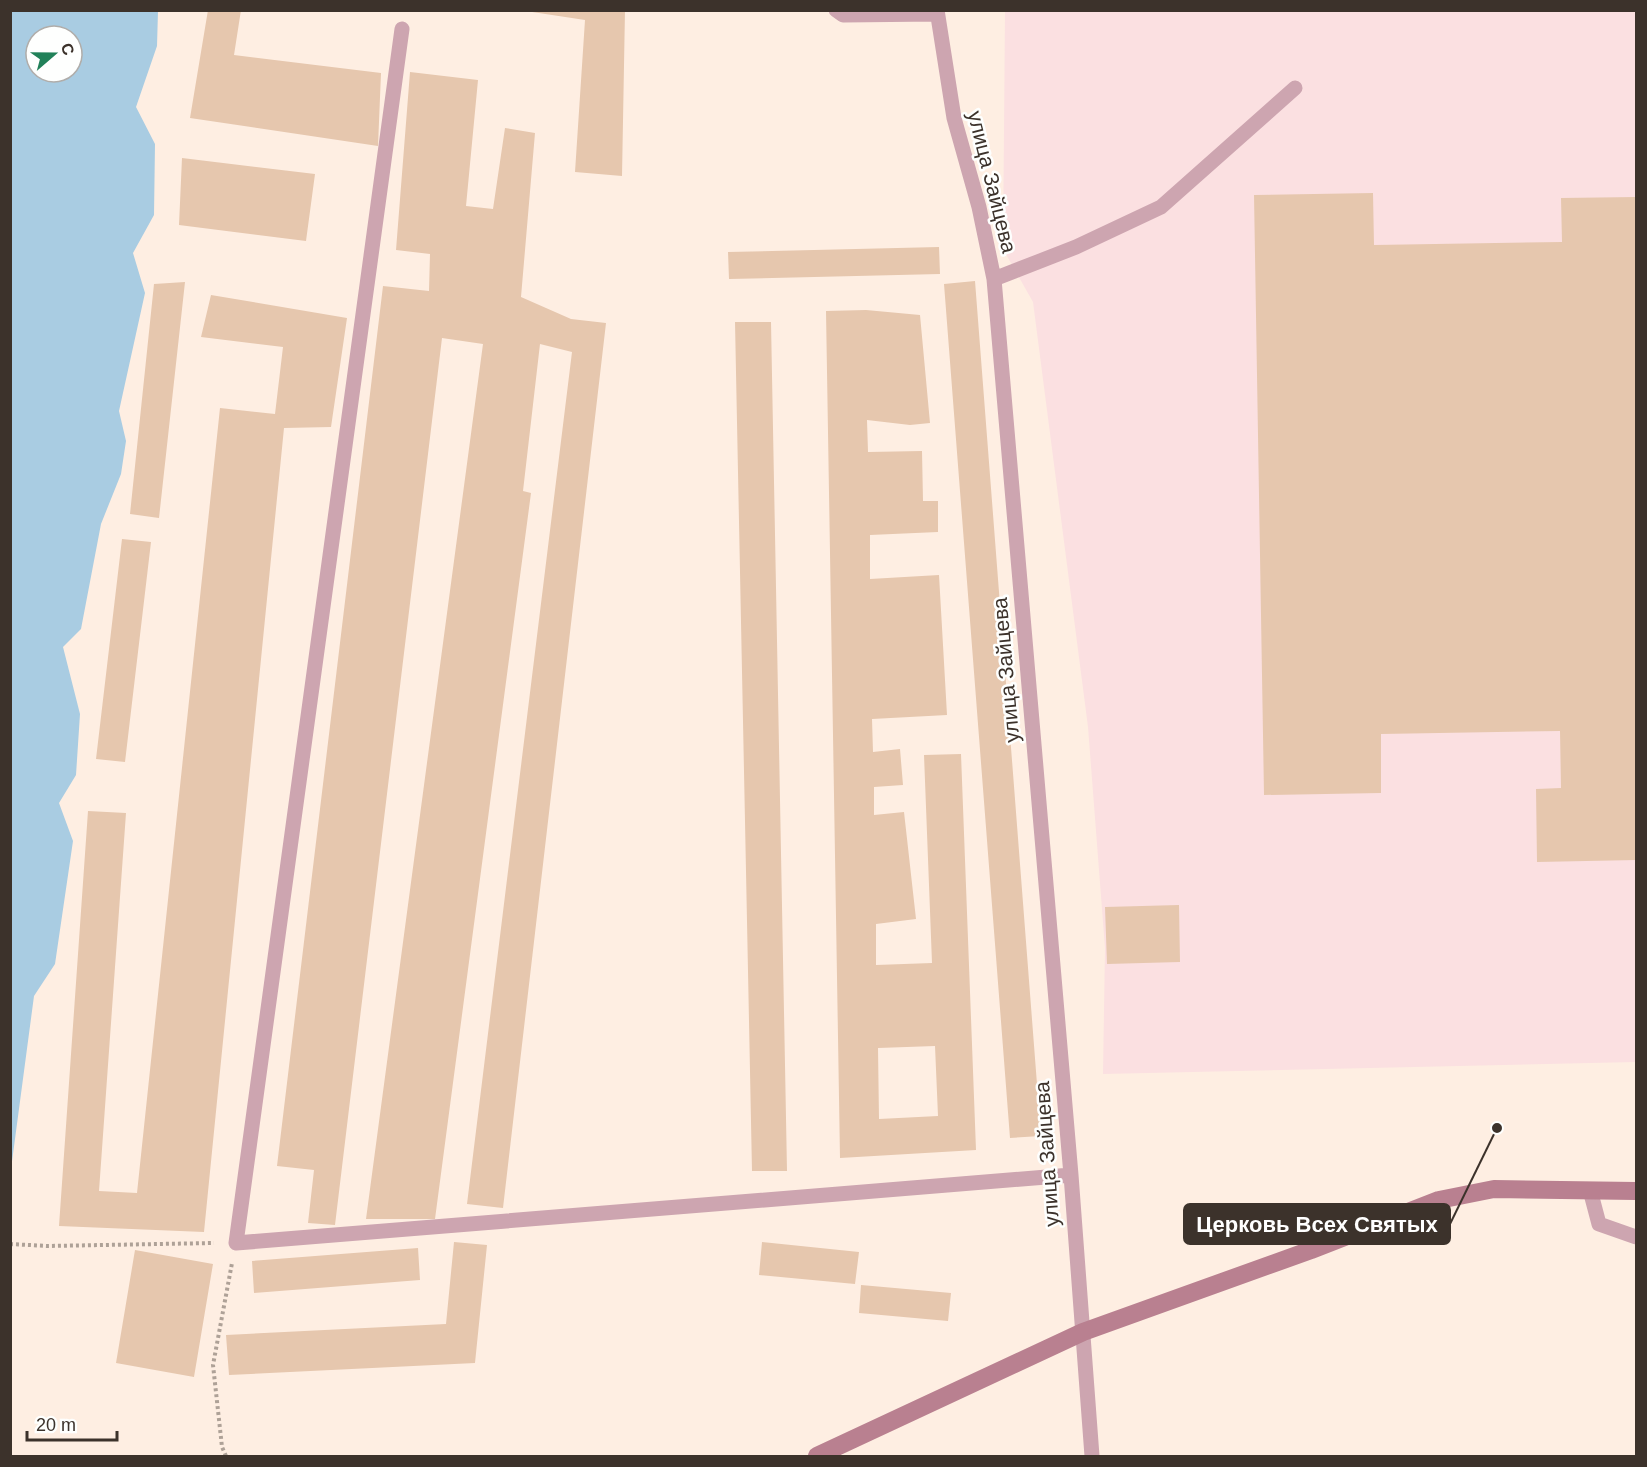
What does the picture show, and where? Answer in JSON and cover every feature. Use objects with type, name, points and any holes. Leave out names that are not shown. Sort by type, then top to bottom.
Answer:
[{"type":"street","points":[[817,1456],[1083,1332],[1311,1250],[1439,1200],[1494,1189],[1636,1191]]},
{"type":"lane","points":[[836,10],[843,15],[937,12]]},
{"type":"lane","name":"улица Зайцева","points":[[937,12],[954,118],[979,207],[994,279],[1071,1175],[1092,1456]]},
{"type":"lane","points":[[402,29],[236,1243],[1071,1175]]},
{"type":"lane","points":[[994,279],[1076,247],[1161,207],[1295,88]]},
{"type":"lane","points":[[1590,1190],[1599,1224],[1636,1237]]},
{"type":"path","points":[[10,1244],[48,1246],[236,1243],[213,1365],[222,1447],[226,1456]]},
{"type":"shaded area","points":[[1005,11],[1636,11],[1636,1062],[1103,1074],[1105,948],[1088,727],[1033,302],[1003,249]]},
{"type":"water","points":[[11,10],[158,11],[157,46],[136,107],[155,144],[154,215],[133,253],[145,293],[119,411],[126,441],[121,474],[101,524],[81,629],[63,647],[80,714],[76,775],[59,803],[73,841],[55,964],[34,996],[11,1169]]},
{"type":"building","points":[[208,10],[241,10],[234,55],[381,73],[378,146],[190,118]]},
{"type":"building","points":[[519,10],[625,10],[622,176],[575,172],[585,20]]},
{"type":"building","points":[[410,72],[478,80],[466,206],[493,209],[505,128],[535,133],[521,297],[571,319],[606,323],[503,1208],[467,1204],[572,352],[540,344],[523,491],[531,493],[435,1219],[366,1219],[483,344],[442,338],[335,1225],[308,1223],[314,1170],[277,1166],[383,286],[429,291],[430,254],[396,250]]},
{"type":"building","points":[[182,158],[315,174],[306,241],[179,225]]},
{"type":"building","points":[[1373,193],[1374,245],[1562,242],[1561,198],[1636,197],[1636,860],[1537,862],[1536,789],[1561,788],[1560,731],[1381,734],[1381,793],[1264,795],[1254,195]]},
{"type":"building","points":[[939,247],[940,274],[729,279],[728,252]]},
{"type":"building","points":[[975,281],[1041,1136],[1010,1138],[944,284]]},
{"type":"building","points":[[185,282],[159,518],[130,514],[154,284]]},
{"type":"building","points":[[211,295],[347,318],[331,427],[284,428],[204,1232],[59,1226],[88,811],[126,813],[99,1191],[137,1193],[220,408],[275,414],[283,347],[201,337]]},
{"type":"building","points":[[866,310],[920,315],[930,423],[910,425],[867,420],[868,452],[922,451],[923,501],[938,501],[938,532],[870,535],[870,579],[939,575],[947,715],[872,719],[873,752],[900,749],[903,785],[874,787],[874,815],[904,812],[916,919],[876,924],[876,965],[932,963],[924,755],[961,754],[976,1150],[840,1158],[826,311]],"holes":[[[935,1046],[938,1116],[879,1119],[878,1048]]]},
{"type":"building","points":[[735,322],[771,322],[787,1171],[752,1171]]},
{"type":"building","points":[[122,539],[151,542],[125,762],[96,759]]},
{"type":"building","points":[[1179,905],[1180,962],[1107,964],[1105,907]]},
{"type":"building","points":[[454,1242],[487,1245],[475,1363],[229,1375],[226,1335],[446,1324]]},
{"type":"building","points":[[762,1242],[859,1252],[855,1284],[759,1275]]},
{"type":"building","points":[[418,1248],[420,1280],[254,1293],[252,1261]]},
{"type":"building","points":[[135,1250],[213,1264],[194,1377],[116,1363]]},
{"type":"building","points":[[861,1285],[951,1293],[948,1321],[859,1313]]},
{"type":"place","name":"Церковь Всех Святых","points":[[1497,1128]]}]
